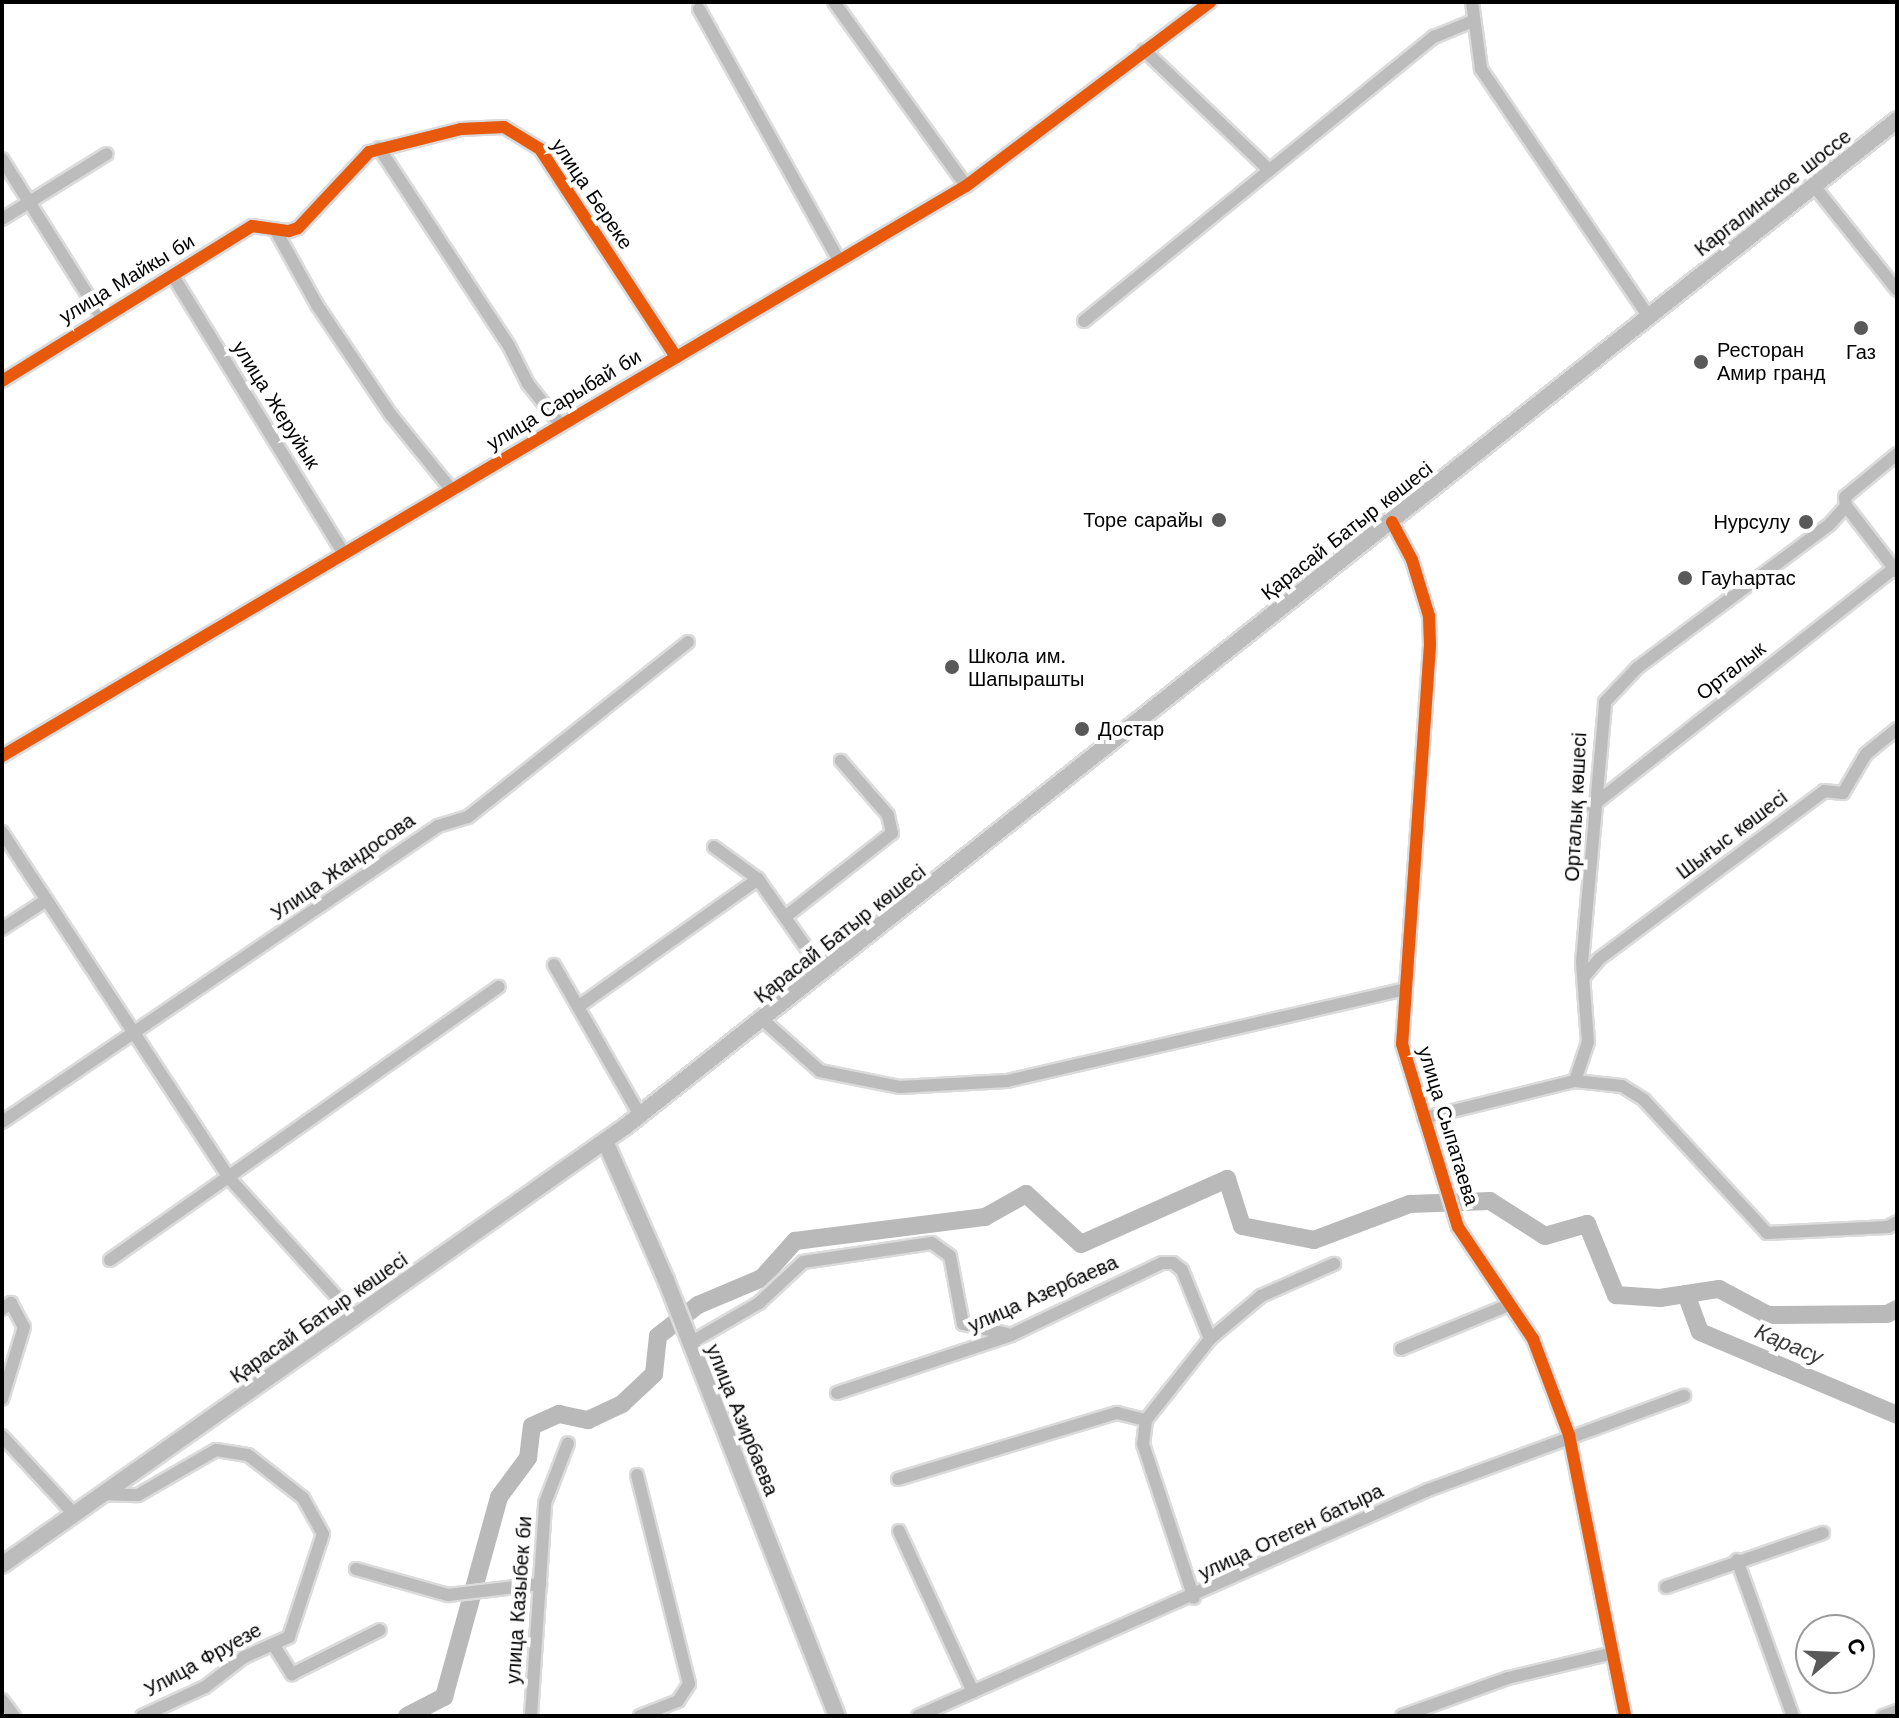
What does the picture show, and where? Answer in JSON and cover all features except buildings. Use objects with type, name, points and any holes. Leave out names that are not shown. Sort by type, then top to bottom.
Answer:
[{"type":"main road","name":"Каргалинское шоссе","points":[[1674,297],[1897,120]]},
{"type":"main road","name":"Қарасай Батыр көшесі","points":[[2,1565],[640,1115],[1674,297]]},
{"type":"main road","name":"улица Азирбаева","points":[[605,1141],[666,1280],[837,1716]]},
{"type":"street","points":[[834,2],[966,186]]},
{"type":"street","name":"улица Сарыбай би","points":[[2,756],[966,186],[1210,2]]},
{"type":"street","points":[[1472,2],[1481,69],[1649,317]]},
{"type":"street","points":[[699,9],[839,261]]},
{"type":"street","points":[[1084,321],[1267,168],[1434,37],[1473,21]]},
{"type":"street","points":[[1144,50],[1267,168]]},
{"type":"street","name":"улица Береке","points":[[276,231],[298,228],[365,154],[379,148],[504,127],[532,141],[676,357]]},
{"type":"street","points":[[379,148],[509,346],[528,384],[561,425]]},
{"type":"street","points":[[2,219],[107,154]]},
{"type":"street","points":[[2,159],[101,316]]},
{"type":"street","points":[[1814,186],[1897,290]]},
{"type":"street","name":"улица Майкы би","points":[[2,381],[101,316],[173,276],[252,226],[276,231]]},
{"type":"street","points":[[276,231],[317,305],[391,415],[451,489]]},
{"type":"street","name":"улица Жеруйык","points":[[173,276],[344,554]]},
{"type":"street","name":"Орталық көшесі","points":[[1575,1081],[1588,1042],[1584,977],[1592,806],[1602,709],[1617,686],[1829,525],[1846,506],[1850,491],[1897,454]]},
{"type":"street","points":[[1846,506],[1896,570]]},
{"type":"street","name":"улица Сыпатаева","points":[[1392,522],[1412,560],[1429,616],[1430,645],[1402,1044],[1453,1214],[1543,1359],[1569,1435],[1625,1716]]},
{"type":"street","name":"Орталык","points":[[1592,806],[1896,570]]},
{"type":"street","name":"Улица Жандосова","points":[[2,1122],[438,826],[468,817],[688,642]]},
{"type":"street","name":"Шығыс көшесі","points":[[1584,977],[1599,959],[1824,791],[1843,793],[1866,754],[1897,729]]},
{"type":"street","points":[[785,917],[892,833],[888,815],[841,761]]},
{"type":"street","points":[[2,832],[130,1035],[230,1179],[355,1317]]},
{"type":"street","points":[[714,847],[758,879],[823,972]]},
{"type":"street","points":[[578,1007],[758,879]]},
{"type":"street","points":[[2,929],[45,901]]},
{"type":"street","points":[[554,965],[640,1115]]},
{"type":"street","points":[[110,1260],[230,1179],[499,987]]},
{"type":"street","points":[[763,1020],[820,1071],[900,1087],[1007,1081],[1406,989]]},
{"type":"street","points":[[1424,1118],[1575,1081],[1634,1091],[1767,1233],[1888,1227],[1897,1222]]},
{"type":"street","points":[[688,1339],[759,1303],[803,1262],[932,1243],[950,1256],[963,1324],[1011,1335]]},
{"type":"street","name":"улица Азербаева","points":[[837,1393],[1011,1335],[1162,1263],[1173,1263],[1182,1270],[1210,1339]]},
{"type":"street","points":[[1194,1598],[1143,1444],[1146,1420],[1210,1339],[1261,1296],[1334,1264]]},
{"type":"street","points":[[2,1309],[11,1303],[24,1327],[2,1399]]},
{"type":"street","points":[[1401,1349],[1509,1305]]},
{"type":"street","name":"улица Отеген батыра","points":[[918,1716],[1194,1598],[1428,1490],[1569,1435],[1684,1396]]},
{"type":"street","points":[[898,1479],[1117,1413],[1146,1420]]},
{"type":"street","points":[[2,1436],[74,1514]]},
{"type":"street","name":"улица Казыбек би","points":[[531,1716],[545,1503],[568,1443]]},
{"type":"street","name":"Улица Фруезе","points":[[103,1494],[138,1495],[216,1450],[248,1455],[303,1498],[323,1534],[289,1637],[244,1657],[205,1687],[142,1716]]},
{"type":"street","points":[[637,1475],[689,1684],[678,1701],[640,1716]]},
{"type":"street","points":[[899,1531],[973,1692]]},
{"type":"street","points":[[1666,1587],[1737,1560],[1823,1533]]},
{"type":"street","points":[[1737,1560],[1793,1716]]},
{"type":"street","points":[[356,1569],[448,1595],[540,1584]]},
{"type":"street","points":[[273,1644],[292,1674],[380,1630]]},
{"type":"street","points":[[1402,1716],[1508,1678],[1613,1653]]},
{"type":"street","points":[[2,1700],[14,1716]]},
{"type":"street","points":[[1883,1716],[1897,1711]]},
{"type":"waterway","points":[[407,1716],[444,1697],[499,1497],[528,1458],[532,1426],[559,1414],[588,1420],[622,1404],[654,1374],[658,1336],[698,1305],[762,1278],[795,1241],[985,1217],[1026,1194],[1081,1244],[1227,1179],[1242,1226],[1314,1240],[1410,1204],[1490,1201],[1545,1236],[1587,1224],[1616,1295],[1660,1298],[1719,1289],[1768,1315],[1887,1314],[1897,1309]]},
{"type":"waterway","name":"Карасу","points":[[1686,1294],[1700,1332],[1897,1415]]},
{"type":"cycle path","points":[[2,756],[966,186],[1210,2]]},
{"type":"cycle path","points":[[2,381],[252,226],[289,231],[298,228],[369,152],[461,129],[504,127],[540,149],[676,357]]},
{"type":"cycle path","points":[[1392,522],[1412,560],[1429,616],[1430,645],[1402,1044],[1458,1227],[1533,1339],[1569,1435],[1625,1716]]},
{"type":"place","name":"Газ","points":[[1861,328]]},
{"type":"place","name":"Ресторан Амир гранд","points":[[1701,362]]},
{"type":"place","name":"Торе сарайы","points":[[1219,520]]},
{"type":"place","name":"Нурсулу","points":[[1806,522]]},
{"type":"place","name":"Гауhартас","points":[[1685,578]]},
{"type":"place","name":"Школа им. Шапырашты","points":[[952,667]]},
{"type":"place","name":"Достар","points":[[1082,729]]}]
